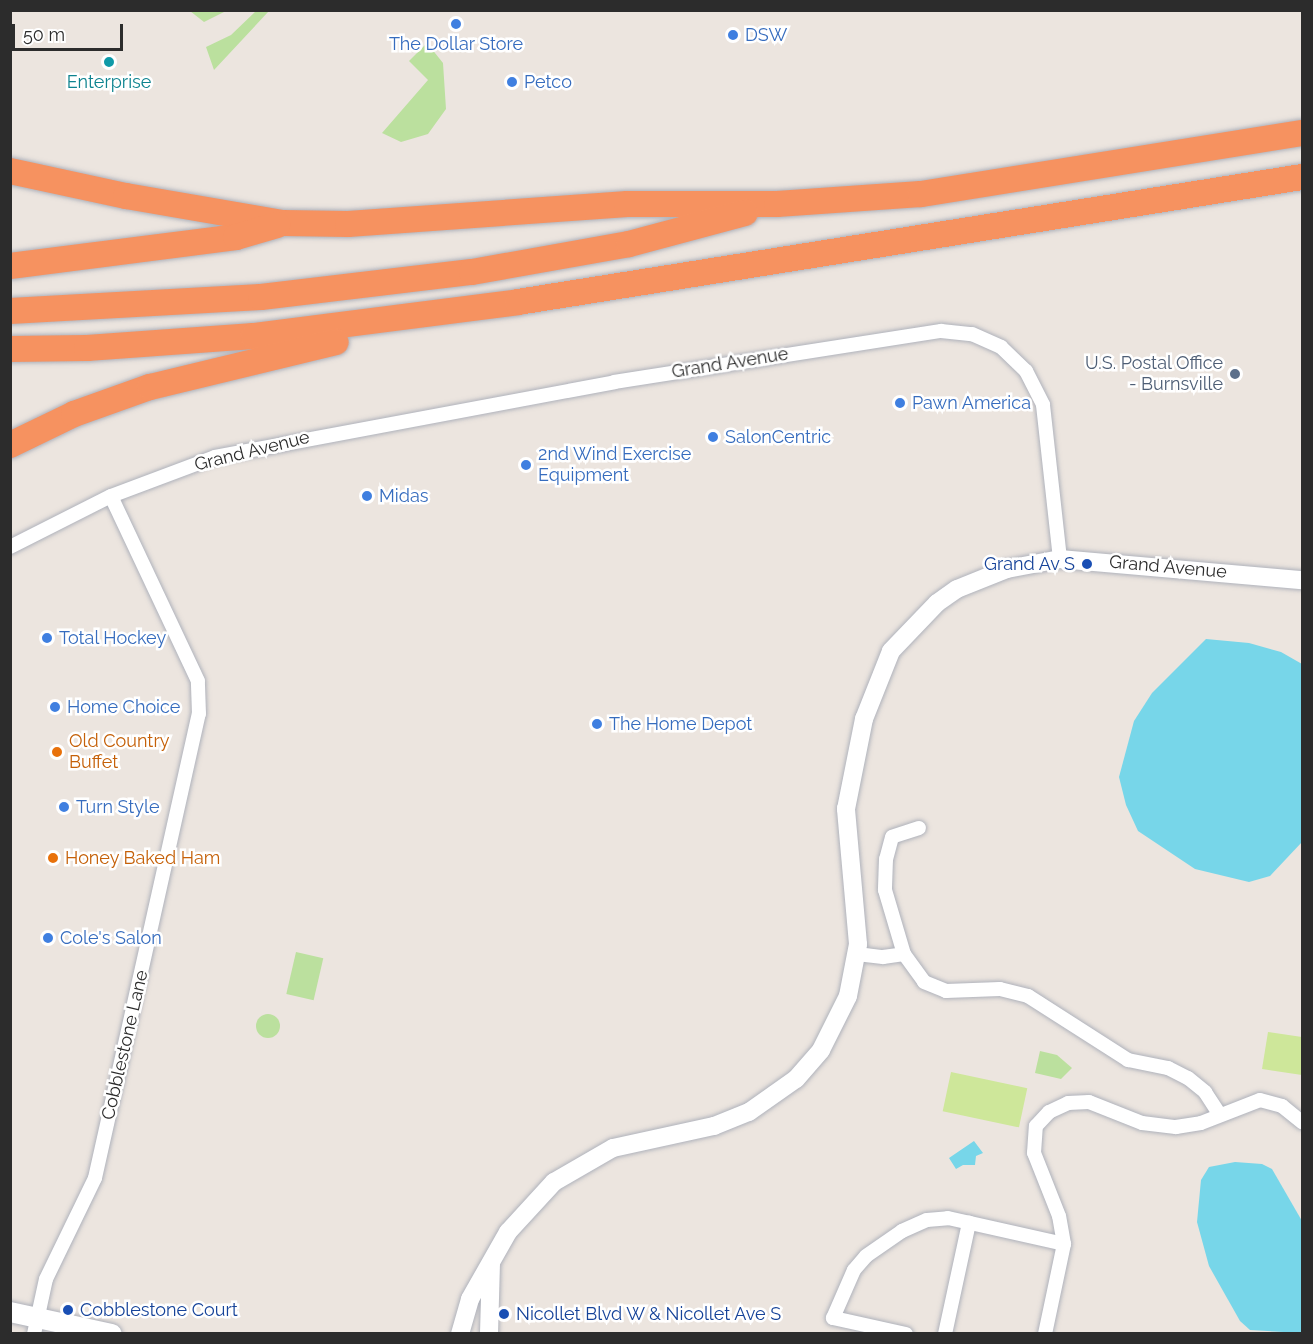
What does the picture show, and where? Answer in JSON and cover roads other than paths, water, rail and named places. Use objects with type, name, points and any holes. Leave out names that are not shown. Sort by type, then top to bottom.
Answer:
[{"type":"highway","points":[[10,171],[126,196],[283,224],[402,222],[627,204],[777,204],[921,194],[1302,133]]},
{"type":"highway","points":[[10,349],[87,348],[254,336],[518,302],[1302,177]]},
{"type":"highway","points":[[10,311],[261,297],[472,272],[629,244],[777,204]]},
{"type":"highway","points":[[10,266],[236,237],[283,224]]},
{"type":"highway","points":[[10,445],[74,414],[150,387],[221,367],[518,302]]},
{"type":"highway","points":[[10,464],[150,387]]},
{"type":"main road","points":[[10,1312],[36,1326],[112,1334]]},
{"type":"street","name":"Grand Avenue","points":[[10,547],[111,496],[214,457],[339,430],[614,382],[941,331],[972,334],[1001,347],[1026,371],[1043,405],[1060,559],[1302,580]]},
{"type":"street","name":"Cobblestone Lane","points":[[36,1326],[46,1279],[95,1178],[199,714],[198,681],[111,496]]},
{"type":"street","points":[[460,1334],[470,1299],[526,1209],[573,1168],[628,1144],[730,1121],[765,1103],[796,1079],[821,1050],[848,996],[857,954],[858,923],[846,809],[864,719],[891,651],[912,626],[957,589],[1007,569],[1060,559]]},
{"type":"street","points":[[919,828],[897,833],[889,844],[885,890],[904,954],[930,987],[1020,993],[1128,1060],[1177,1072],[1205,1092],[1220,1115]]},
{"type":"street","points":[[857,954],[883,957],[904,954]]},
{"type":"street","points":[[1045,1334],[1064,1244],[1059,1216],[1034,1153],[1036,1126],[1049,1112],[1068,1103],[1089,1102],[1162,1127],[1188,1126],[1260,1100],[1282,1106],[1302,1122]]},
{"type":"street","points":[[906,1334],[832,1318],[847,1281],[866,1256],[914,1225],[939,1218],[1064,1244]]},
{"type":"street","points":[[945,1334],[969,1223]]},
{"type":"street","points":[[489,1334],[491,1264]]},
{"type":"water","points":[[1206,639],[1249,643],[1281,652],[1302,664],[1302,842],[1270,876],[1249,882],[1195,869],[1138,831],[1126,805],[1119,777],[1134,721],[1152,693]]},
{"type":"water","points":[[974,1141],[983,1153],[976,1156],[975,1165],[963,1165],[956,1169],[949,1158]]},
{"type":"water","points":[[1235,1162],[1262,1164],[1272,1169],[1302,1221],[1302,1333],[1250,1330],[1240,1321],[1209,1266],[1197,1222],[1201,1180],[1209,1167]]},
{"type":"place","name":"The Dollar Store","points":[[456,24]]},
{"type":"place","name":"DSW","points":[[733,35]]},
{"type":"place","name":"Enterprise","points":[[109,62]]},
{"type":"place","name":"Petco","points":[[512,82]]},
{"type":"place","name":"U.S. Postal Office - Burnsville","points":[[1235,374]]},
{"type":"place","name":"Pawn America","points":[[900,403]]},
{"type":"place","name":"SalonCentric","points":[[713,437]]},
{"type":"place","name":"2nd Wind Exercise Equipment","points":[[526,465]]},
{"type":"place","name":"Midas","points":[[367,496]]},
{"type":"place","name":"Grand Av S","points":[[1087,564]]},
{"type":"place","name":"Total Hockey","points":[[47,638]]},
{"type":"place","name":"Home Choice","points":[[55,707]]},
{"type":"place","name":"The Home Depot","points":[[597,724]]},
{"type":"place","name":"Old Country Buffet","points":[[57,752]]},
{"type":"place","name":"Turn Style","points":[[64,807]]},
{"type":"place","name":"Honey Baked Ham","points":[[53,858]]},
{"type":"place","name":"Cole's Salon","points":[[48,938]]},
{"type":"place","name":"Cobblestone Court","points":[[68,1310]]},
{"type":"place","name":"Nicollet Blvd W & Nicollet Ave S","points":[[504,1314]]}]
